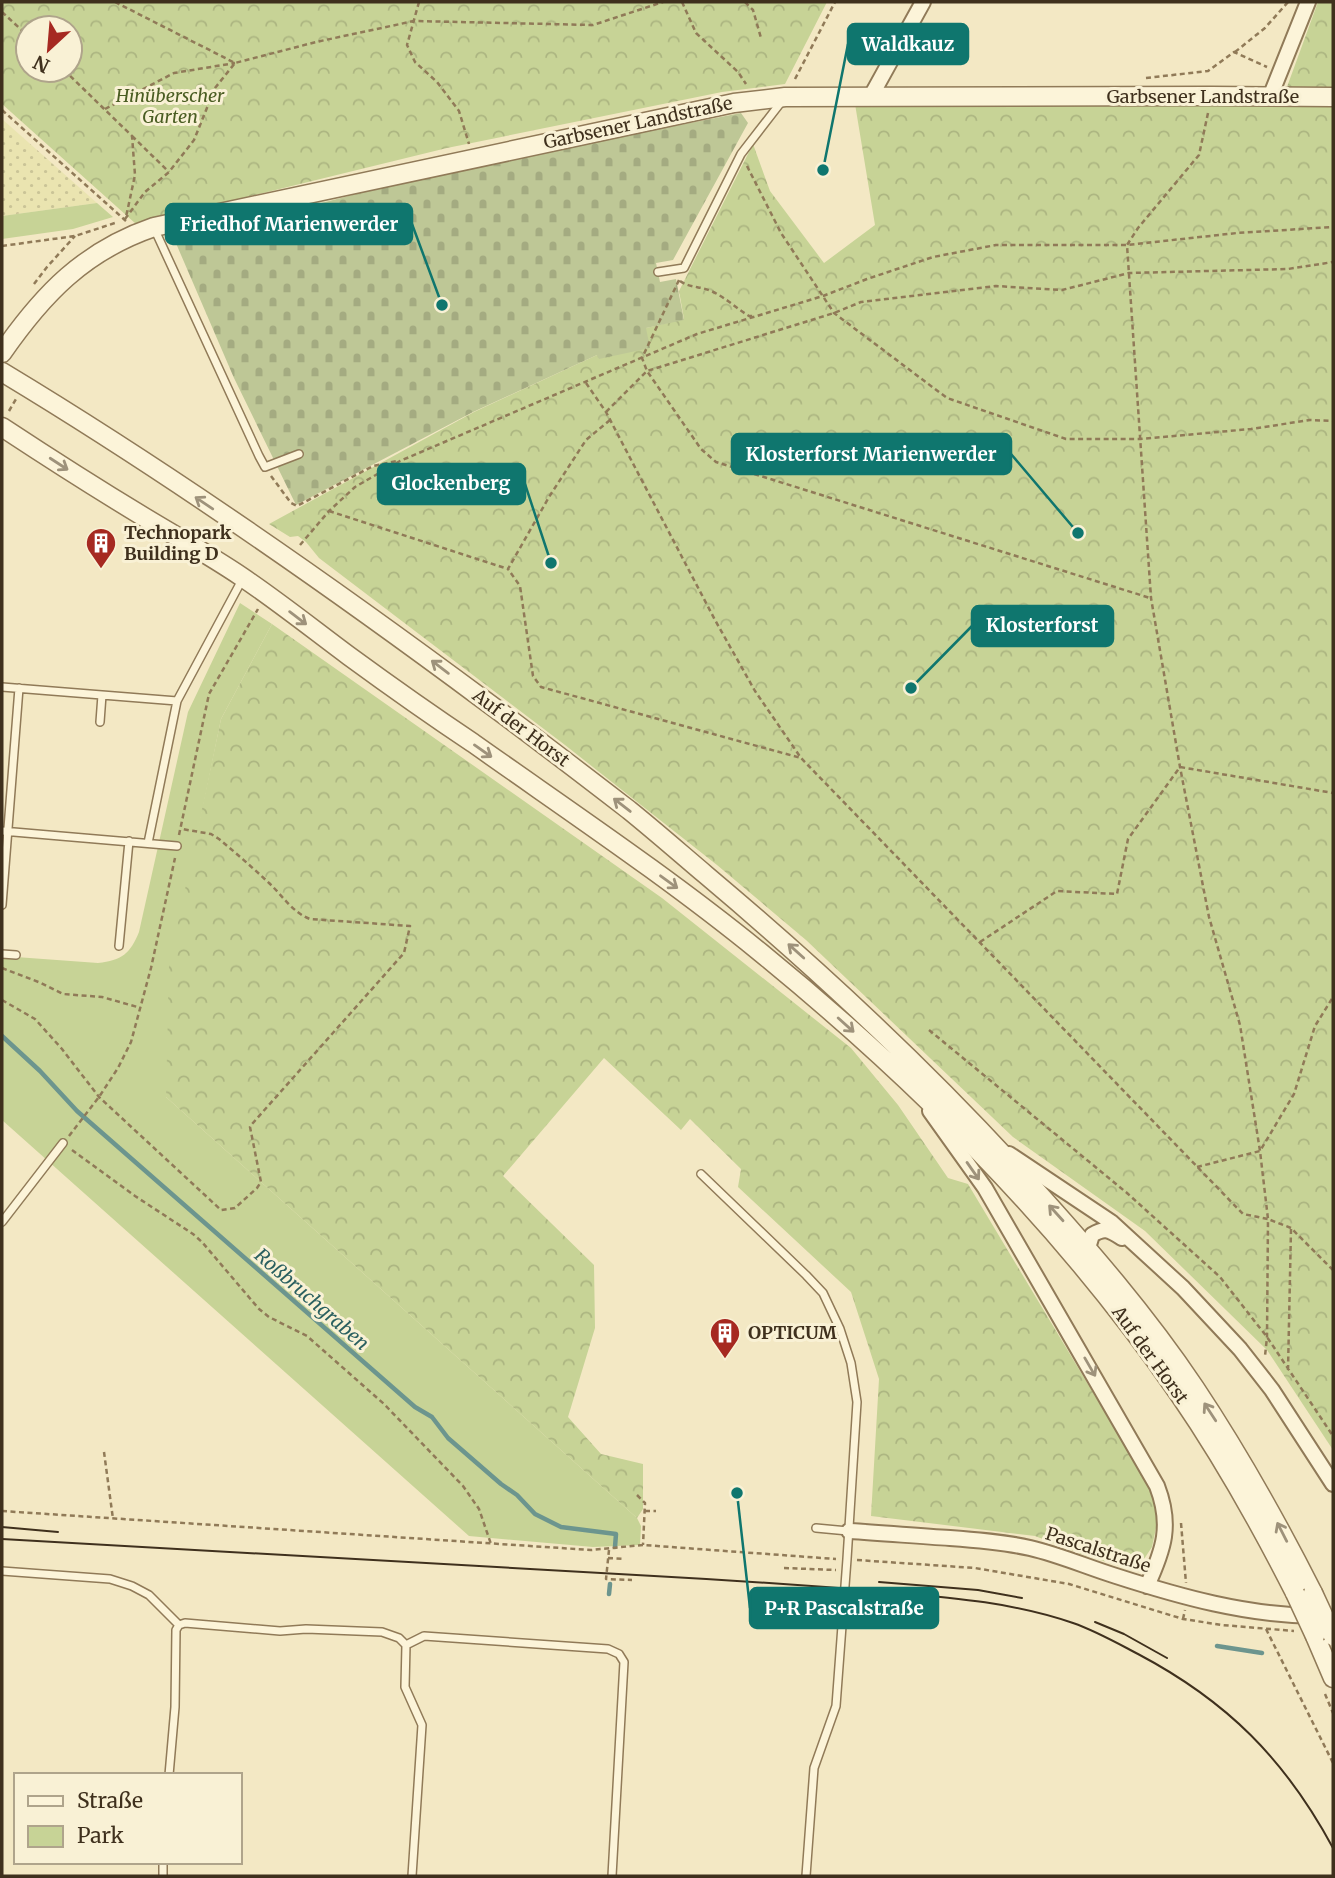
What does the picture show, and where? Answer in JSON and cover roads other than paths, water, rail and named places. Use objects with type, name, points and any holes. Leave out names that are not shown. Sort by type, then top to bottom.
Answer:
[{"type":"street","points":[[870,97],[923,2]]},
{"type":"street","points":[[1270,97],[1308,2]]},
{"type":"street","name":"Garbsener Landstraße","points":[[2,353],[40,303],[64,278],[89,259],[146,230],[754,99],[1333,97]]},
{"type":"street","name":"Auf der Horst","points":[[2,372],[147,465],[404,640],[633,813],[836,988],[917,1065],[994,1144],[1088,1248],[1141,1314],[1193,1385],[1247,1470],[1279,1525],[1304,1593]]},
{"type":"street","name":"Auf der Horst","points":[[2,427],[89,484],[243,578],[376,676],[614,842],[691,898],[795,981],[904,1077],[1011,1187],[1074,1257],[1147,1348],[1233,1477],[1262,1529],[1304,1593],[1327,1636],[1333,1678]]},
{"type":"street","name":"Auf der Horst","points":[[904,1077],[985,1188],[1157,1486],[1164,1502],[1165,1539],[1147,1586]]},
{"type":"street","name":"Auf der Horst","points":[[994,1144],[1111,1222],[1183,1288],[1240,1349],[1272,1390],[1333,1483]]},
{"type":"street","name":"Auf der Horst","points":[[1088,1248],[1092,1236],[1100,1230],[1135,1245]]},
{"type":"street","name":"Pascalstraße","points":[[849,1531],[995,1542],[1030,1548],[1187,1598],[1288,1616],[1333,1616]]},
{"type":"lane","points":[[658,272],[684,268],[741,154],[785,97]]},
{"type":"lane","points":[[146,230],[265,467],[299,454]]},
{"type":"lane","points":[[148,843],[177,701],[243,578]]},
{"type":"lane","points":[[2,687],[177,701]]},
{"type":"lane","points":[[2,905],[4,831],[19,688]]},
{"type":"lane","points":[[100,722],[102,695]]},
{"type":"lane","points":[[4,831],[177,846]]},
{"type":"lane","points":[[119,946],[129,841]]},
{"type":"lane","points":[[2,954],[16,955]]},
{"type":"lane","points":[[2,1222],[63,1143]]},
{"type":"lane","points":[[701,1174],[823,1293],[840,1329],[851,1363],[857,1402],[836,1706],[814,1768],[806,1876]]},
{"type":"lane","points":[[816,1528],[849,1531]]},
{"type":"lane","points":[[2,1571],[110,1579],[149,1595],[179,1625]]},
{"type":"lane","points":[[179,1625],[185,1623],[280,1631],[306,1629],[382,1632],[399,1638],[406,1645],[405,1687],[422,1725],[412,1876]]},
{"type":"lane","points":[[169,1773],[179,1625]]},
{"type":"lane","points":[[406,1645],[424,1636],[608,1649],[619,1654],[624,1662],[624,1694],[612,1876]]},
{"type":"waterway","name":"Roßbruchgraben","points":[[2,1036],[40,1071],[77,1111],[415,1407],[432,1417],[448,1438],[517,1495],[535,1514],[561,1527],[616,1534],[615,1547]]},
{"type":"waterway","name":"Roßbruchgraben","points":[[609,1594],[610,1584]]},
{"type":"waterway","name":"Roßbruchgraben","points":[[1217,1646],[1262,1653]]},
{"type":"tram line","points":[[2,1527],[58,1532]]},
{"type":"tram line","points":[[2,1539],[765,1583],[951,1598],[1025,1610],[1098,1633],[1170,1672],[1199,1692],[1251,1735],[1274,1760],[1295,1787],[1333,1848]]},
{"type":"tram line","points":[[879,1582],[978,1590],[1022,1598]]},
{"type":"tram line","points":[[1095,1622],[1124,1634],[1167,1658]]},
{"type":"place","name":"Waldkauz","points":[[823,170]]},
{"type":"place","name":"Friedhof Marienwerder","points":[[442,305]]},
{"type":"place","name":"Klosterforst Marienwerder","points":[[1078,533]]},
{"type":"place","name":"Glockenberg","points":[[551,563]]},
{"type":"place","name":"Technopark Building D","points":[[101,570]]},
{"type":"place","name":"Klosterforst","points":[[911,688]]},
{"type":"place","name":"OPTICUM","points":[[725,1360]]},
{"type":"place","name":"P+R Pascalstraße","points":[[737,1493]]},
{"type":"park label","name":"Hinüberscher Garten","points":[[170,106]]}]
